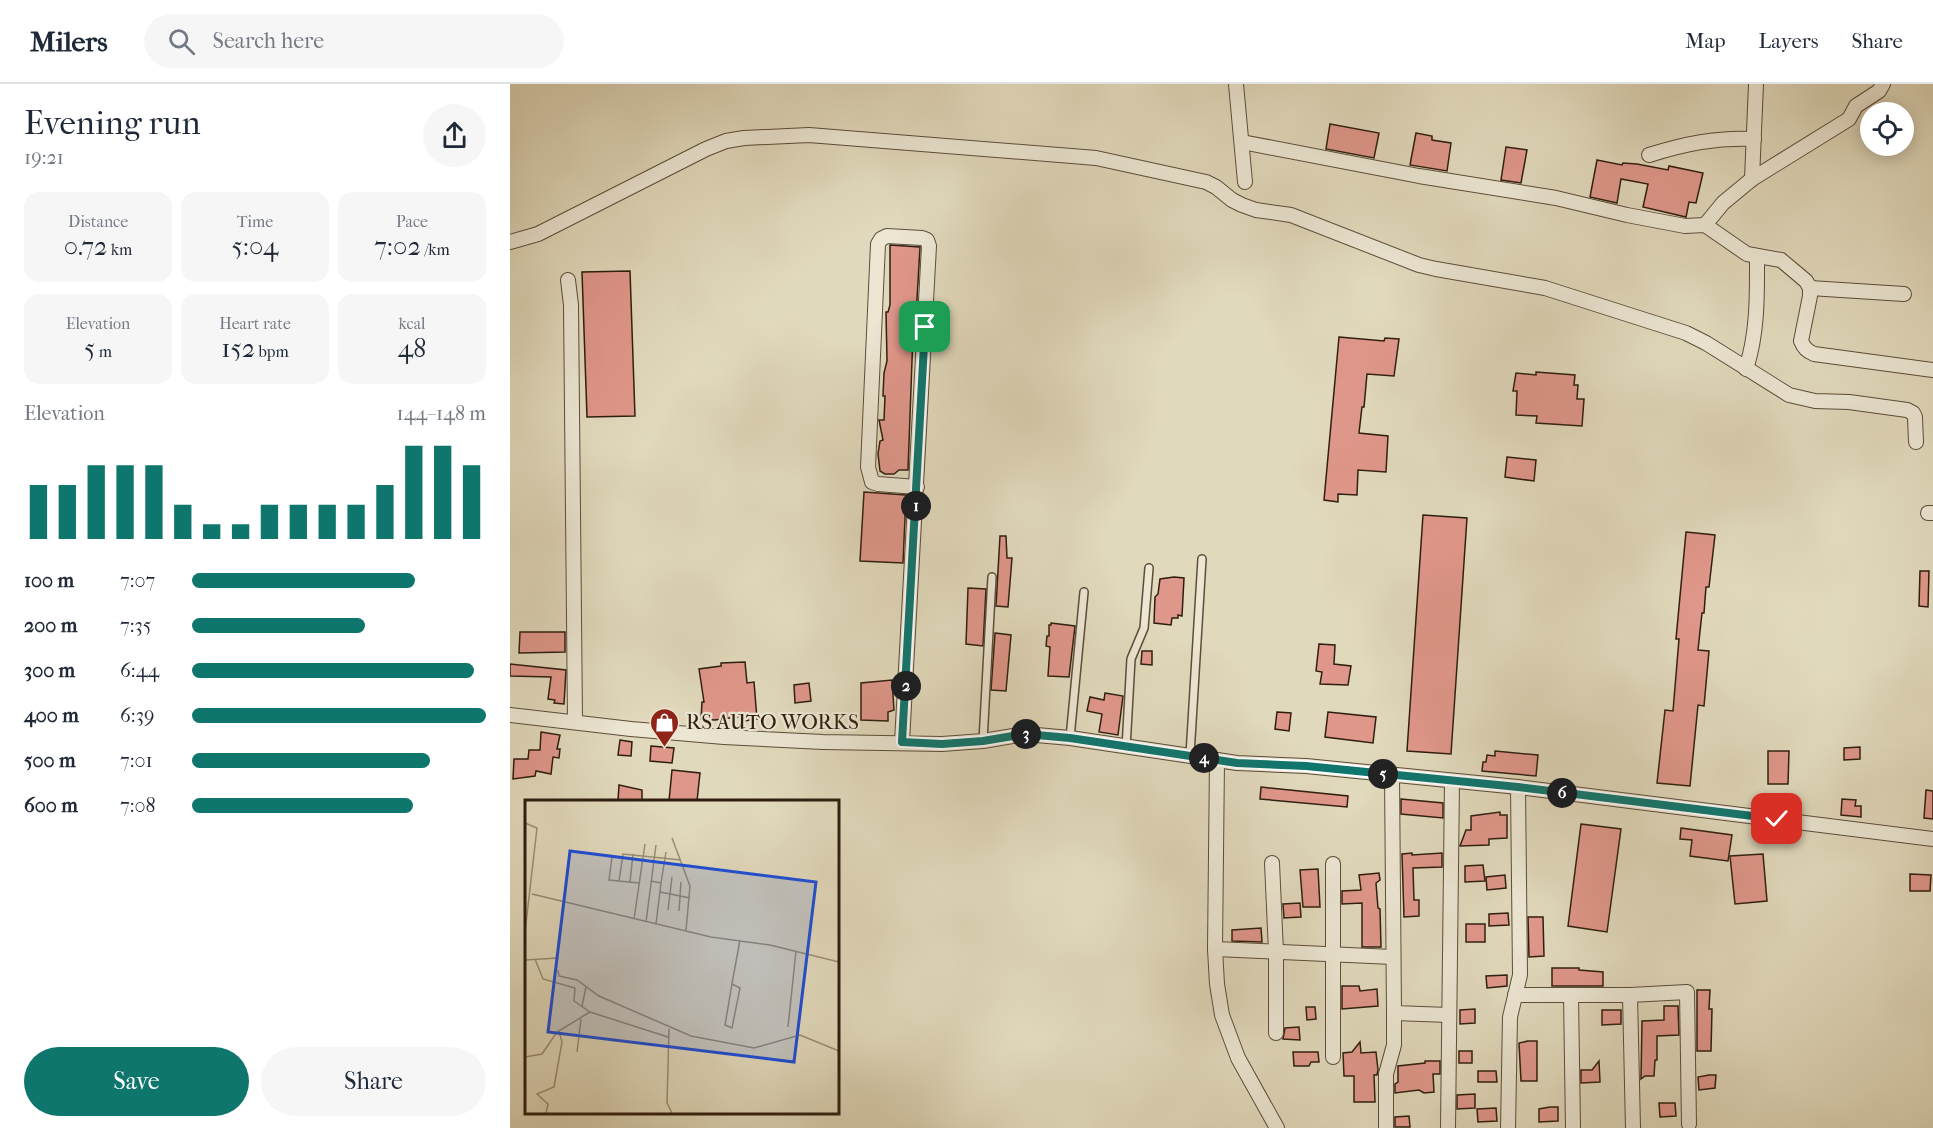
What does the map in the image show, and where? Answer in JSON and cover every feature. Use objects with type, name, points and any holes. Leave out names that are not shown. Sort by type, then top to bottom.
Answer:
[{"type":"street","points":[[1236,84],[1245,182]]},
{"type":"street","points":[[1752,179],[1756,84]]},
{"type":"street","points":[[1705,225],[1723,203],[1752,179],[1849,118],[1869,90],[1879,91],[1883,84]]},
{"type":"street","points":[[510,242],[538,234],[706,148],[744,138],[809,135],[1096,158],[1206,182],[1242,205],[1256,210],[1291,215],[1428,267],[1529,285],[1574,296],[1686,333],[1789,395],[1803,399],[1849,402],[1907,410],[1915,417],[1916,441]]},
{"type":"street","points":[[1648,154],[1715,139],[1754,139]]},
{"type":"street","points":[[1242,142],[1419,176],[1556,198],[1685,226],[1705,225],[1740,250],[1780,260],[1806,281],[1810,288],[1810,296],[1801,341],[1807,351],[1824,356],[1933,370]]},
{"type":"street","points":[[902,742],[917,487],[929,246],[927,240],[922,238],[887,236],[878,244],[868,466],[872,482],[917,487]]},
{"type":"street","points":[[1746,369],[1753,348],[1757,310],[1757,256]]},
{"type":"street","points":[[568,280],[571,305],[575,721]]},
{"type":"street","points":[[1810,288],[1904,294]]},
{"type":"street","points":[[510,715],[631,729],[823,742],[942,744],[983,741],[1025,734],[1070,738],[1237,763],[1306,766],[1518,787],[1933,838]]},
{"type":"street","points":[[1217,760],[1216,984],[1222,1015],[1238,1058],[1277,1128]]},
{"type":"street","points":[[1386,1128],[1386,1074],[1394,1045],[1392,775]]},
{"type":"street","points":[[1448,1128],[1452,781]]},
{"type":"street","points":[[1508,1128],[1510,1017],[1520,975],[1518,787]]},
{"type":"street","points":[[1272,863],[1276,952],[1276,1033]]},
{"type":"street","points":[[1333,864],[1333,1057]]},
{"type":"street","points":[[1215,949],[1393,957]]},
{"type":"street","points":[[1515,995],[1630,995],[1687,992],[1689,1124]]},
{"type":"street","points":[[1570,995],[1573,1128]]},
{"type":"street","points":[[1630,995],[1633,1128]]},
{"type":"street","points":[[1394,1013],[1449,1015]]},
{"type":"lane","points":[[1190,755],[1202,560]]},
{"type":"lane","points":[[1126,748],[1131,659],[1144,628],[1149,568]]},
{"type":"lane","points":[[983,741],[992,577]]},
{"type":"lane","points":[[1070,738],[1084,592]]},
{"type":"building","points":[[1330,124],[1379,133],[1374,158],[1326,149]]},
{"type":"building","points":[[1416,133],[1432,136],[1432,140],[1451,143],[1447,171],[1410,165]]},
{"type":"building","points":[[1506,147],[1527,150],[1521,183],[1501,180]]},
{"type":"building","points":[[1597,160],[1668,170],[1669,166],[1703,173],[1696,203],[1689,202],[1686,217],[1643,207],[1648,184],[1621,179],[1617,203],[1590,197]]},
{"type":"building","points":[[890,245],[920,247],[915,334],[913,334],[908,470],[885,474],[880,471],[878,454],[880,441],[883,440],[879,420],[884,420],[884,373],[887,361],[886,312],[890,305]]},
{"type":"building","points":[[630,271],[635,416],[587,417],[582,272]]},
{"type":"building","points":[[1339,337],[1384,341],[1385,338],[1399,339],[1394,376],[1367,374],[1359,433],[1388,436],[1386,472],[1358,470],[1357,495],[1338,494],[1338,502],[1324,500]]},
{"type":"building","points":[[1536,372],[1575,375],[1574,385],[1578,385],[1577,399],[1584,399],[1582,426],[1536,423],[1537,416],[1516,415],[1517,391],[1513,391],[1516,373],[1536,375]]},
{"type":"building","points":[[1507,457],[1536,460],[1534,481],[1505,477]]},
{"type":"building","points":[[864,492],[906,495],[903,563],[860,561]]},
{"type":"building","points":[[1423,515],[1467,518],[1451,754],[1407,751]]},
{"type":"building","points":[[1686,532],[1715,535],[1698,650],[1709,651],[1704,706],[1698,705],[1690,786],[1657,783],[1665,710],[1673,711],[1679,639],[1676,639]]},
{"type":"building","points":[[1000,536],[1006,536],[1007,558],[1012,558],[1008,607],[996,606]]},
{"type":"building","points":[[1920,571],[1929,571],[1928,607],[1919,606]]},
{"type":"building","points":[[1184,578],[1182,616],[1172,618],[1171,625],[1154,623],[1155,597],[1158,594],[1160,579]]},
{"type":"building","points":[[968,588],[986,589],[983,646],[966,644]]},
{"type":"building","points":[[1051,623],[1075,626],[1069,677],[1048,676],[1050,647],[1046,646]]},
{"type":"building","points":[[520,632],[565,632],[565,652],[519,653]]},
{"type":"building","points":[[995,633],[1011,635],[1006,691],[991,690]]},
{"type":"building","points":[[1319,644],[1335,645],[1334,664],[1351,666],[1348,685],[1320,684],[1322,672],[1316,671]]},
{"type":"building","points":[[1142,651],[1152,651],[1152,665],[1141,664]]},
{"type":"building","points":[[745,662],[747,683],[754,682],[757,719],[744,721],[743,716],[715,720],[701,719],[702,702],[704,702],[699,669],[721,666],[721,663]]},
{"type":"building","points":[[510,664],[566,670],[564,704],[554,703],[555,700],[548,699],[551,677],[510,676]]},
{"type":"building","points":[[892,680],[894,710],[888,712],[888,721],[861,720],[861,683]]},
{"type":"building","points":[[809,683],[811,701],[795,703],[794,685]]},
{"type":"building","points":[[1105,693],[1123,696],[1118,735],[1099,732],[1102,714],[1087,711],[1090,697],[1104,700]]},
{"type":"building","points":[[1277,712],[1291,713],[1289,731],[1275,729]]},
{"type":"building","points":[[1328,712],[1376,717],[1373,743],[1325,737]]},
{"type":"building","points":[[541,732],[560,735],[557,749],[560,749],[559,758],[553,757],[551,774],[536,771],[535,776],[513,779],[514,759],[528,759],[529,750],[540,750]]},
{"type":"building","points":[[620,740],[632,742],[631,756],[618,755]]},
{"type":"building","points":[[651,746],[674,748],[672,763],[650,761]]},
{"type":"building","points":[[1860,747],[1860,759],[1844,760],[1844,748]]},
{"type":"building","points":[[1495,751],[1538,755],[1536,776],[1482,771],[1487,755],[1495,756]]},
{"type":"building","points":[[1768,751],[1789,751],[1788,784],[1768,784]]},
{"type":"building","points":[[672,770],[700,773],[697,800],[669,800]]},
{"type":"building","points":[[619,785],[642,790],[642,800],[618,800]]},
{"type":"building","points":[[1261,787],[1348,796],[1347,807],[1260,799]]},
{"type":"building","points":[[1926,790],[1933,791],[1933,819],[1924,818]]},
{"type":"building","points":[[1401,799],[1443,803],[1443,818],[1401,814]]},
{"type":"building","points":[[1842,799],[1856,800],[1855,806],[1861,806],[1861,817],[1841,815]]},
{"type":"building","points":[[1500,812],[1500,815],[1507,815],[1507,838],[1489,839],[1489,845],[1460,846],[1466,830],[1471,830],[1471,816]]},
{"type":"building","points":[[1581,824],[1621,829],[1607,932],[1568,926]]},
{"type":"building","points":[[1681,828],[1732,835],[1728,861],[1690,856],[1692,840],[1680,839]]},
{"type":"building","points":[[1412,853],[1412,855],[1442,853],[1442,867],[1413,868],[1414,900],[1419,900],[1419,916],[1404,917],[1402,854]]},
{"type":"building","points":[[1763,854],[1767,901],[1735,904],[1730,856]]},
{"type":"building","points":[[1483,865],[1485,881],[1465,882],[1465,866]]},
{"type":"building","points":[[1318,869],[1320,907],[1303,907],[1300,870]]},
{"type":"building","points":[[1379,873],[1380,880],[1376,883],[1378,908],[1380,909],[1381,947],[1362,947],[1362,903],[1342,904],[1342,891],[1361,890],[1359,875]]},
{"type":"building","points":[[1910,874],[1931,875],[1930,891],[1910,891]]},
{"type":"building","points":[[1505,875],[1506,888],[1487,890],[1486,877]]},
{"type":"building","points":[[1300,903],[1301,917],[1284,918],[1283,904]]},
{"type":"building","points":[[1508,913],[1509,925],[1489,926],[1489,914]]},
{"type":"building","points":[[1528,917],[1543,917],[1544,956],[1529,957]]},
{"type":"building","points":[[1466,924],[1485,924],[1485,942],[1466,942]]},
{"type":"building","points":[[1261,928],[1262,942],[1232,941],[1232,930]]},
{"type":"building","points":[[1552,968],[1579,968],[1579,970],[1603,972],[1603,986],[1552,986]]},
{"type":"building","points":[[1507,975],[1507,986],[1487,988],[1486,976]]},
{"type":"building","points":[[1342,986],[1359,986],[1360,991],[1377,989],[1378,1006],[1342,1009]]},
{"type":"building","points":[[1697,990],[1710,990],[1711,1051],[1697,1051]]},
{"type":"building","points":[[1664,1006],[1678,1006],[1679,1035],[1657,1036],[1654,1076],[1645,1076],[1641,1079],[1642,1021],[1664,1020]]},
{"type":"building","points":[[1306,1007],[1315,1007],[1316,1019],[1307,1020]]},
{"type":"building","points":[[1475,1009],[1475,1023],[1460,1024],[1460,1010]]},
{"type":"building","points":[[1602,1010],[1621,1010],[1621,1024],[1602,1025]]},
{"type":"building","points":[[1299,1027],[1300,1040],[1283,1039],[1285,1028]]},
{"type":"building","points":[[1537,1041],[1537,1081],[1521,1081],[1519,1043]]},
{"type":"building","points":[[1360,1042],[1361,1053],[1376,1052],[1378,1070],[1377,1075],[1374,1075],[1375,1102],[1354,1102],[1354,1076],[1344,1076],[1343,1053],[1352,1052]]},
{"type":"building","points":[[1459,1051],[1472,1051],[1472,1063],[1459,1063]]},
{"type":"building","points":[[1293,1052],[1318,1052],[1319,1062],[1311,1062],[1309,1066],[1294,1066]]},
{"type":"building","points":[[1425,1061],[1440,1061],[1440,1074],[1433,1074],[1434,1092],[1424,1093],[1419,1090],[1395,1093],[1398,1066],[1425,1063]]},
{"type":"building","points":[[1599,1061],[1600,1082],[1581,1083],[1581,1070],[1592,1070]]},
{"type":"building","points":[[1478,1071],[1496,1071],[1497,1082],[1478,1082]]},
{"type":"building","points":[[1716,1075],[1715,1088],[1699,1090],[1698,1077]]},
{"type":"building","points":[[1475,1094],[1475,1108],[1457,1109],[1457,1095]]},
{"type":"building","points":[[1659,1103],[1675,1103],[1676,1116],[1660,1117]]},
{"type":"building","points":[[1558,1107],[1558,1121],[1539,1122],[1539,1109]]},
{"type":"building","points":[[1496,1108],[1497,1121],[1478,1122],[1477,1109]]},
{"type":"building","points":[[1409,1116],[1410,1127],[1395,1127],[1395,1117]]},
{"type":"place","name":"RS AUTO WORKS","points":[[665,748]]},
{"type":"route","points":[[925,327],[902,742],[942,744],[983,741],[1025,734],[1070,738],[1237,763],[1306,766],[1518,787],[1777,819]]}]
